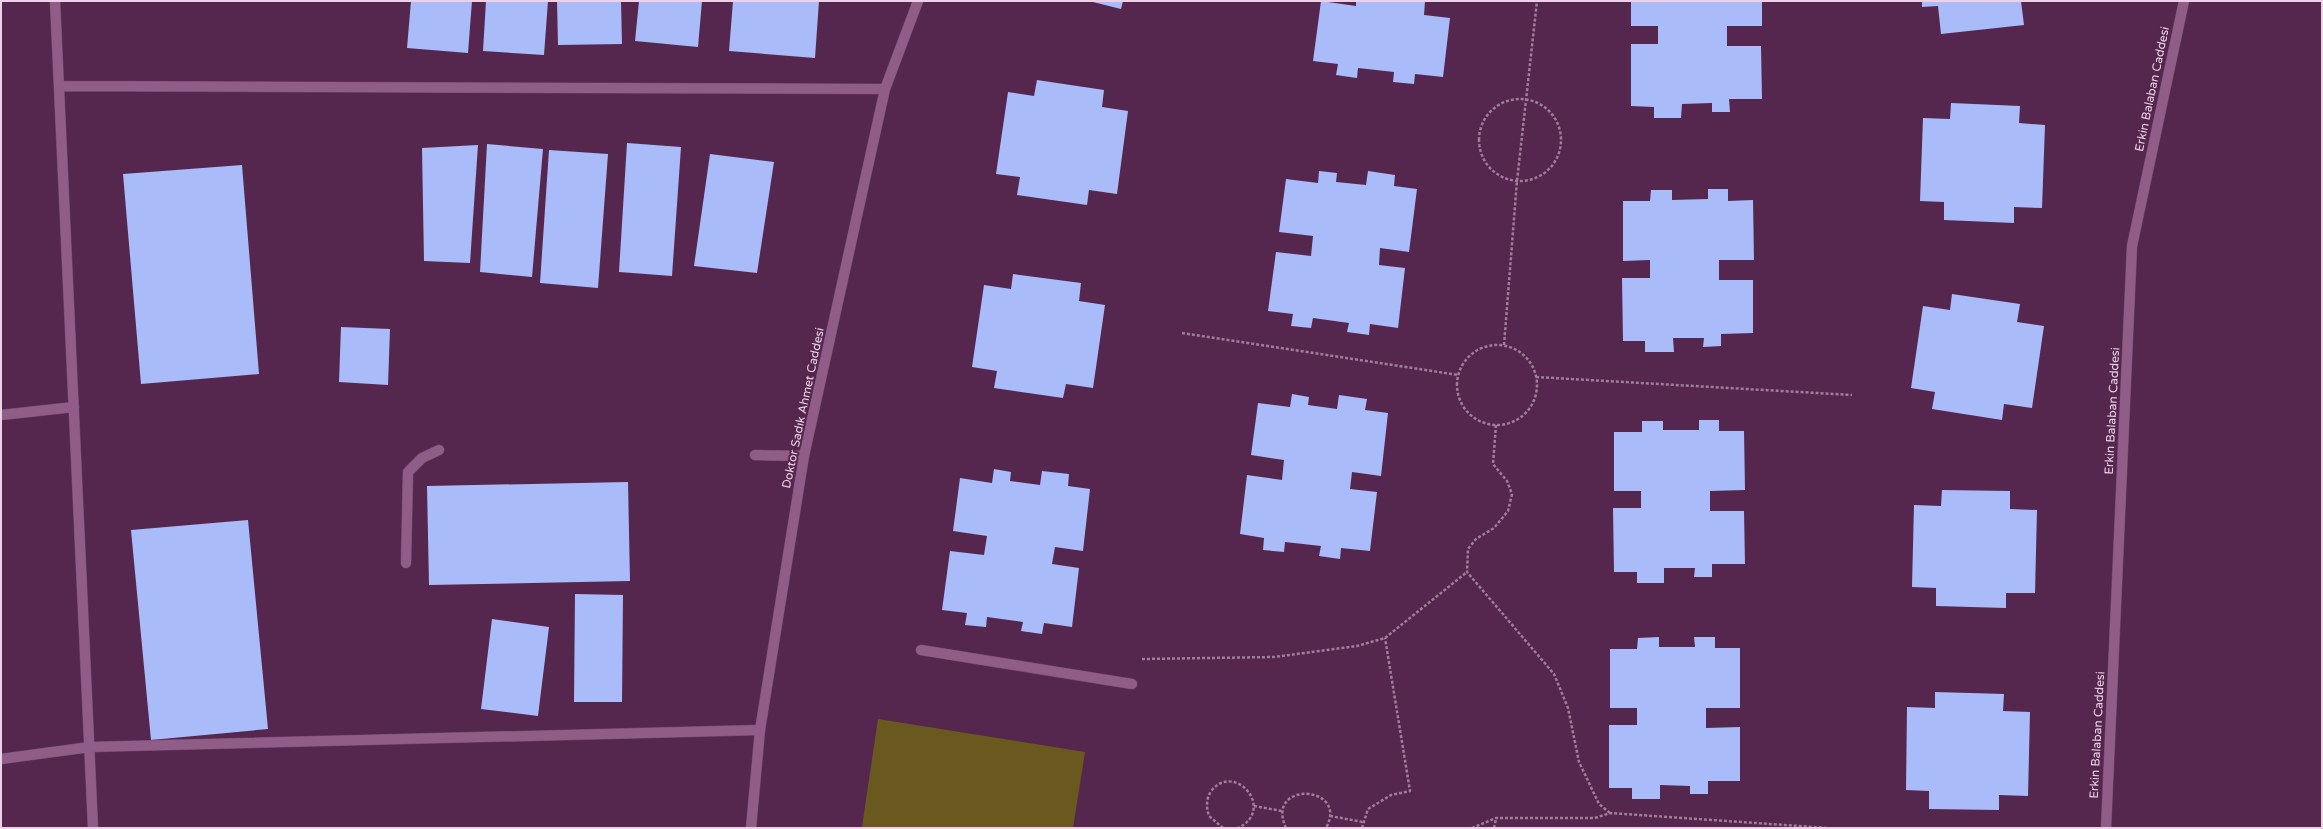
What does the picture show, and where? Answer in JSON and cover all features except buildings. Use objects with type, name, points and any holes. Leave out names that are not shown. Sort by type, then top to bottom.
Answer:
[{"type":"street","points":[[55,1],[93,828]]},
{"type":"street","name":"Doktor Sadık Ahmet Caddesi","points":[[751,828],[760,730],[804,456],[885,89],[918,1]]},
{"type":"street","name":"Erkin Balaban Caddesi","points":[[2106,828],[2132,246],[2184,1]]},
{"type":"street","points":[[59,86],[885,89]]},
{"type":"street","points":[[1,415],[74,407]]},
{"type":"street","points":[[406,563],[408,472],[422,458],[439,450]]},
{"type":"street","points":[[755,455],[804,456]]},
{"type":"street","points":[[922,650],[1132,684]]},
{"type":"street","points":[[1,759],[90,747],[760,730]]},
{"type":"path","points":[[1504,345],[1517,181],[1537,1]]},
{"type":"path","points":[[1526,100],[1548,110],[1556,120],[1560,132],[1561,145],[1558,157],[1551,168],[1541,176],[1528,180],[1517,181],[1502,177],[1491,168],[1483,157],[1479,143],[1481,129],[1487,116],[1497,106],[1510,101],[1526,100]]},
{"type":"path","points":[[1182,333],[1458,375]]},
{"type":"path","points":[[1491,345],[1504,345],[1517,350],[1527,358],[1536,377],[1535,396],[1530,407],[1520,417],[1509,423],[1496,425],[1483,422],[1472,416],[1463,405],[1458,393],[1458,375],[1460,367],[1468,357],[1478,349],[1491,345]]},
{"type":"path","points":[[1536,377],[1852,395]]},
{"type":"path","points":[[1496,425],[1493,464],[1507,481],[1512,494],[1508,511],[1494,528],[1476,539],[1468,548],[1467,572],[1554,674],[1568,708],[1579,762],[1599,804],[1610,813]]},
{"type":"path","points":[[1135,659],[1274,657],[1358,646],[1385,638],[1467,572]]},
{"type":"path","points":[[1362,828],[1368,808],[1391,795],[1410,791],[1385,638]]},
{"type":"path","points":[[1223,828],[1214,823],[1206,809],[1209,794],[1214,788],[1221,784],[1236,782],[1249,791],[1254,806],[1249,821],[1238,828]]},
{"type":"path","points":[[1286,828],[1282,811],[1290,798],[1298,794],[1312,793],[1325,802],[1330,816],[1326,828]]},
{"type":"path","points":[[1254,806],[1282,811]]},
{"type":"path","points":[[1472,828],[1496,818],[1595,818],[1610,813],[1828,828]]},
{"type":"path","points":[[1330,816],[1363,822]]},
{"type":"path","points":[[1494,828],[1496,818]]},
{"type":"shaded area","points":[[878,719],[1085,752],[1073,828],[862,827]]}]
